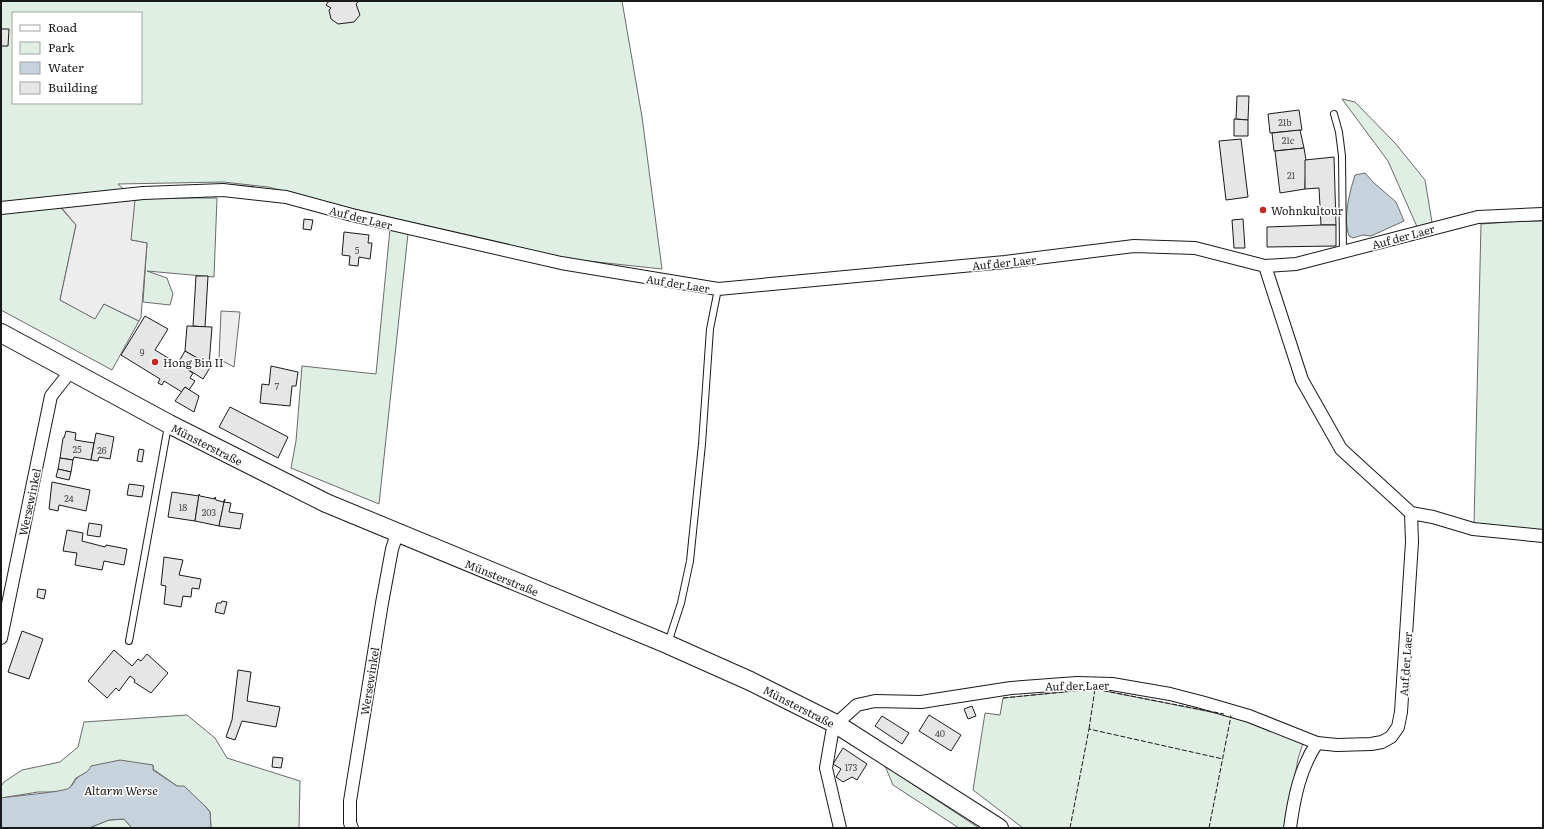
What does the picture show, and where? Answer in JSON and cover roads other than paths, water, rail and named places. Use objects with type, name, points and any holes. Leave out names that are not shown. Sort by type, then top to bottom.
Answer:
[{"type":"main road","name":"Münsterstraße","points":[[1,333],[70,372],[168,424],[326,503],[397,534],[667,644],[750,681],[836,724],[999,828]]},
{"type":"street","name":"Auf der Laer","points":[[1,208],[143,193],[223,190],[286,197],[352,215],[561,263],[718,289],[1005,262],[1134,246],[1196,248],[1265,266],[1296,264],[1478,217],[1543,214]]},
{"type":"street","points":[[1265,266],[1302,380],[1341,449],[1411,514],[1433,517],[1473,529],[1543,536]]},
{"type":"street","name":"Wersewinkel","points":[[1,638],[52,396],[70,372]]},
{"type":"street","name":"Auf der Laer","points":[[836,724],[858,705],[875,701],[921,702],[1011,688],[1077,683],[1112,684],[1170,694],[1201,702],[1249,716],[1317,743],[1337,745],[1371,744],[1382,742],[1391,737],[1398,727],[1404,690],[1412,542],[1411,514]]},
{"type":"street","name":"Wersewinkel","points":[[352,828],[350,823],[350,801],[382,602],[392,549],[397,534]]},
{"type":"street","points":[[836,724],[832,732],[826,768],[840,828]]},
{"type":"street","points":[[1290,828],[1300,776],[1307,758],[1317,743]]},
{"type":"lane","points":[[1334,114],[1339,132],[1343,176],[1343,252]]},
{"type":"lane","name":"Auf der Laer","points":[[667,644],[681,603],[690,560],[702,444],[710,329],[718,289]]},
{"type":"lane","points":[[129,641],[168,424]]},
{"type":"water","points":[[1365,173],[1396,202],[1404,221],[1371,236],[1363,235],[1353,238],[1349,236],[1347,229],[1349,198],[1355,175]]},
{"type":"water","name":"Altarm Werse","points":[[120,760],[153,765],[153,770],[177,786],[184,786],[210,812],[211,828],[132,828],[124,819],[109,820],[89,828],[1,828],[1,798],[65,789],[70,787],[77,778],[87,772],[91,766]]},
{"type":"place","name":"Wohnkultour","points":[[1263,210]]},
{"type":"place","name":"Hong Bin II","points":[[155,362]]}]
